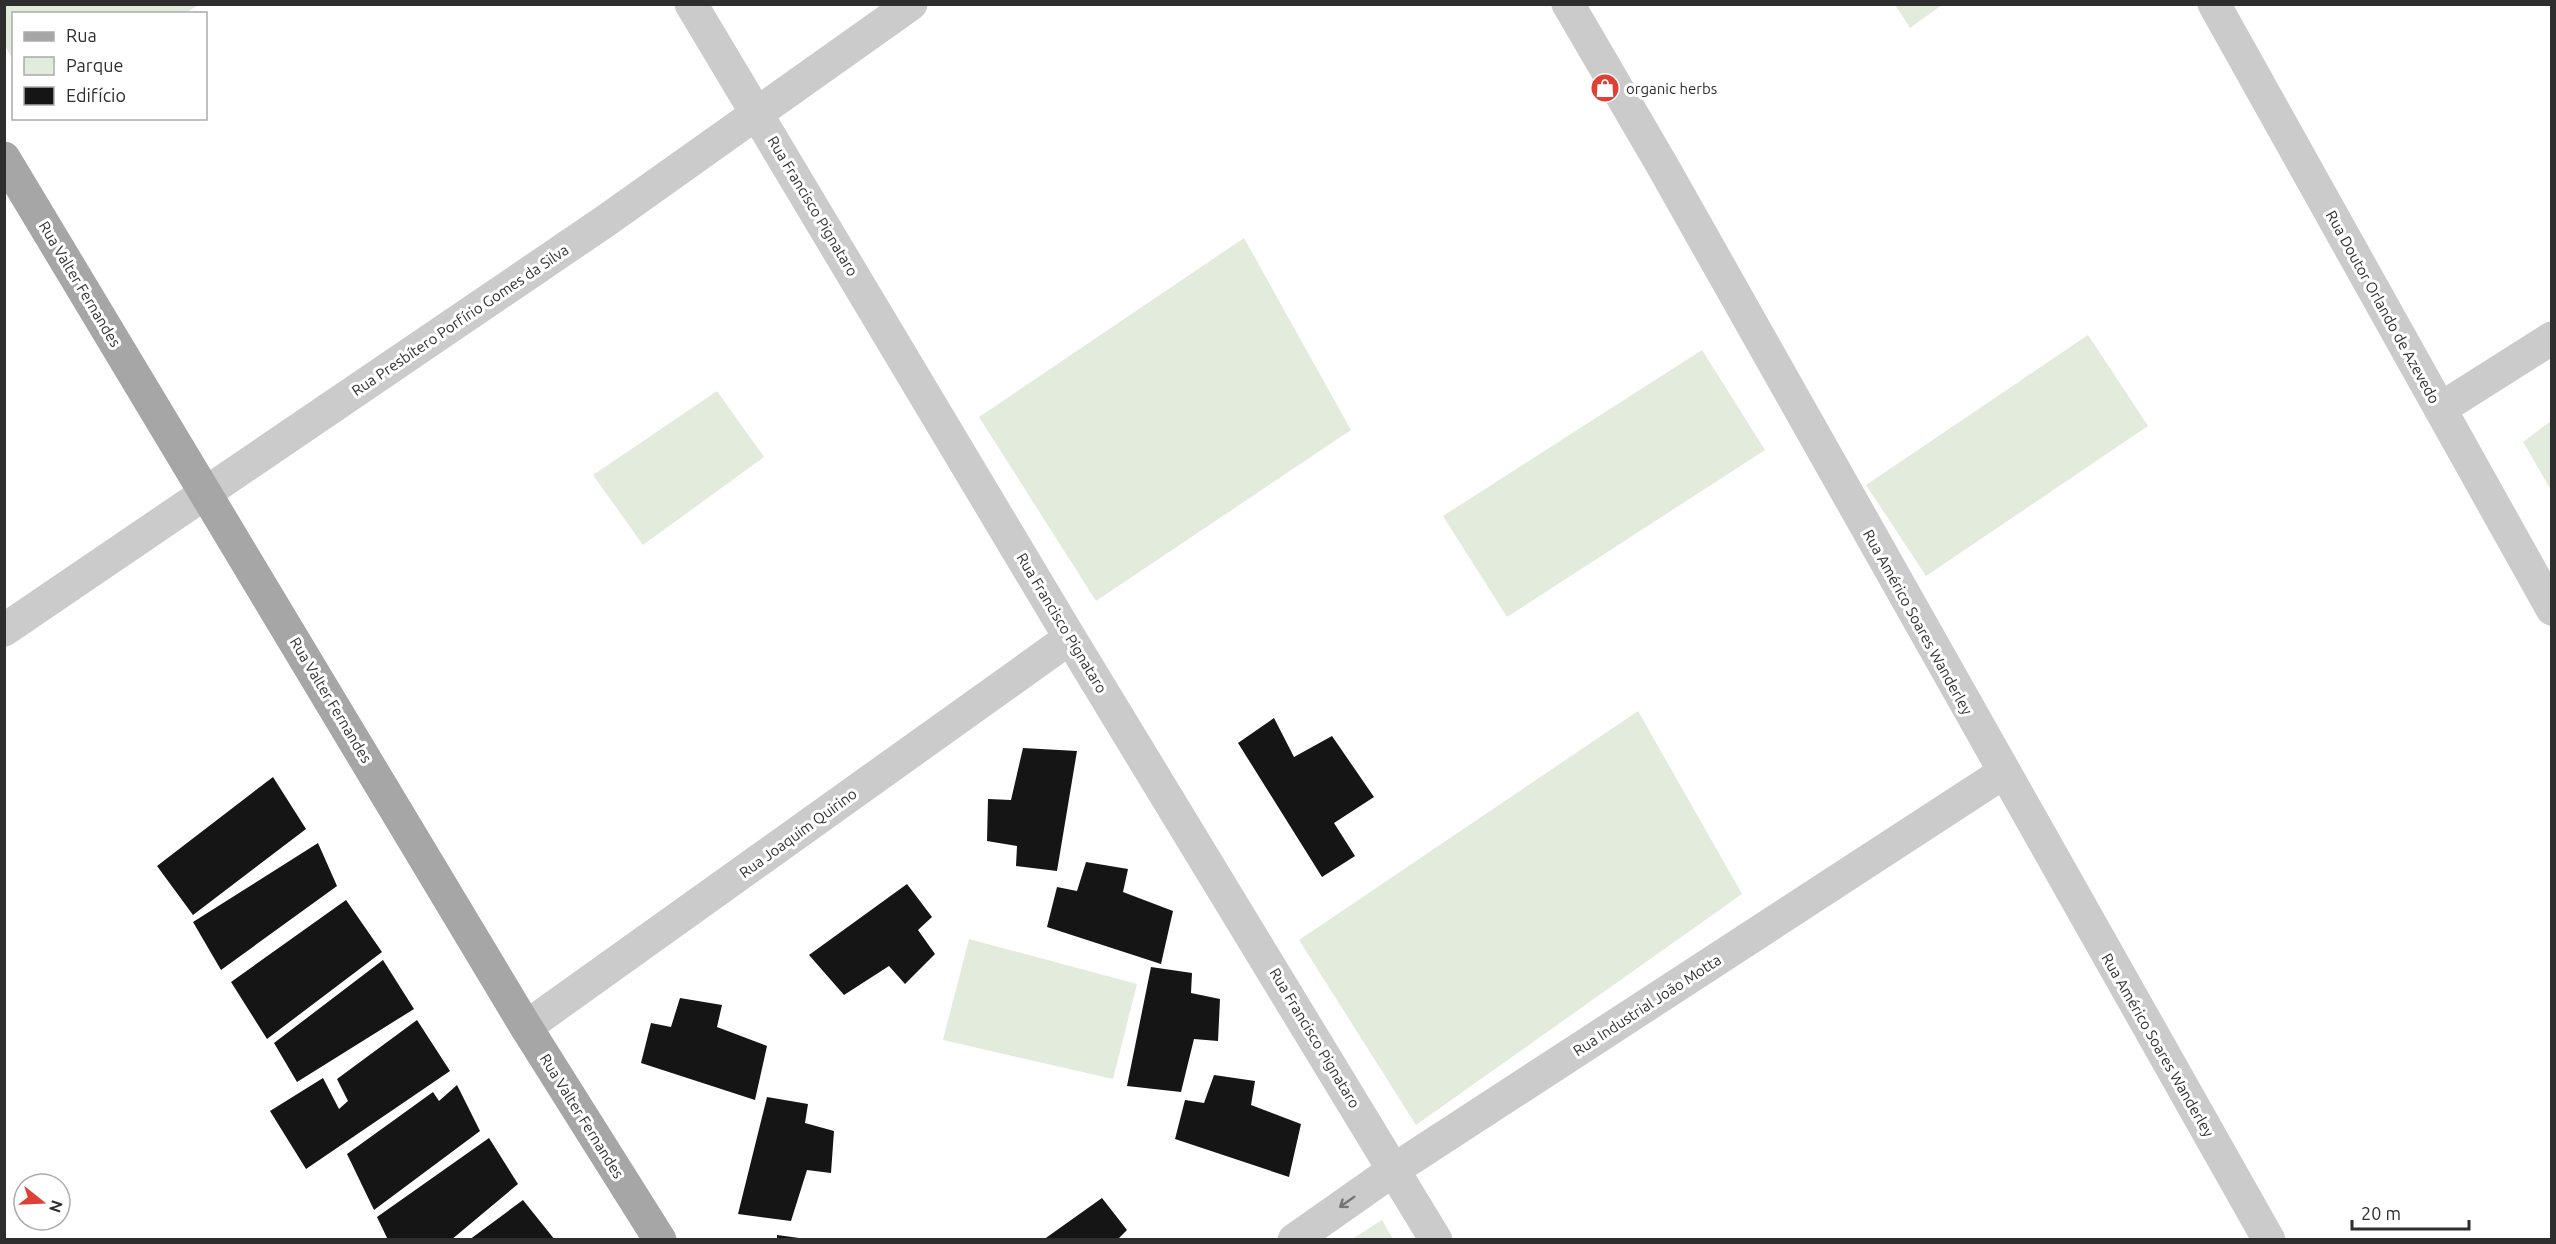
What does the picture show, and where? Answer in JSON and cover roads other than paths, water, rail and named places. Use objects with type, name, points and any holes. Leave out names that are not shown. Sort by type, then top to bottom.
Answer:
[{"type":"main road","name":"Rua Valter Fernandes","points":[[4,158],[526,1027],[660,1239]]},
{"type":"street","name":"Rua Francisco Pignataro","points":[[691,4],[1070,638],[1436,1239]]},
{"type":"street","name":"Rua Presbítero Porfírio Gomes da Silva","points":[[4,630],[604,222],[911,4]]},
{"type":"street","name":"Rua Américo Soares Wanderley","points":[[1568,4],[1662,165],[2003,773],[2269,1239]]},
{"type":"street","name":"Rua Doutor Orlando de Azevedo","points":[[2214,4],[2552,609]]},
{"type":"street","points":[[2440,409],[2552,338]]},
{"type":"street","name":"Rua Joaquim Quirino","points":[[526,1027],[1070,638]]},
{"type":"street","name":"Rua Industrial João Motta","points":[[1294,1239],[1395,1169],[2003,773]]},
{"type":"place","name":"organic herbs","points":[[1605,88]]}]
